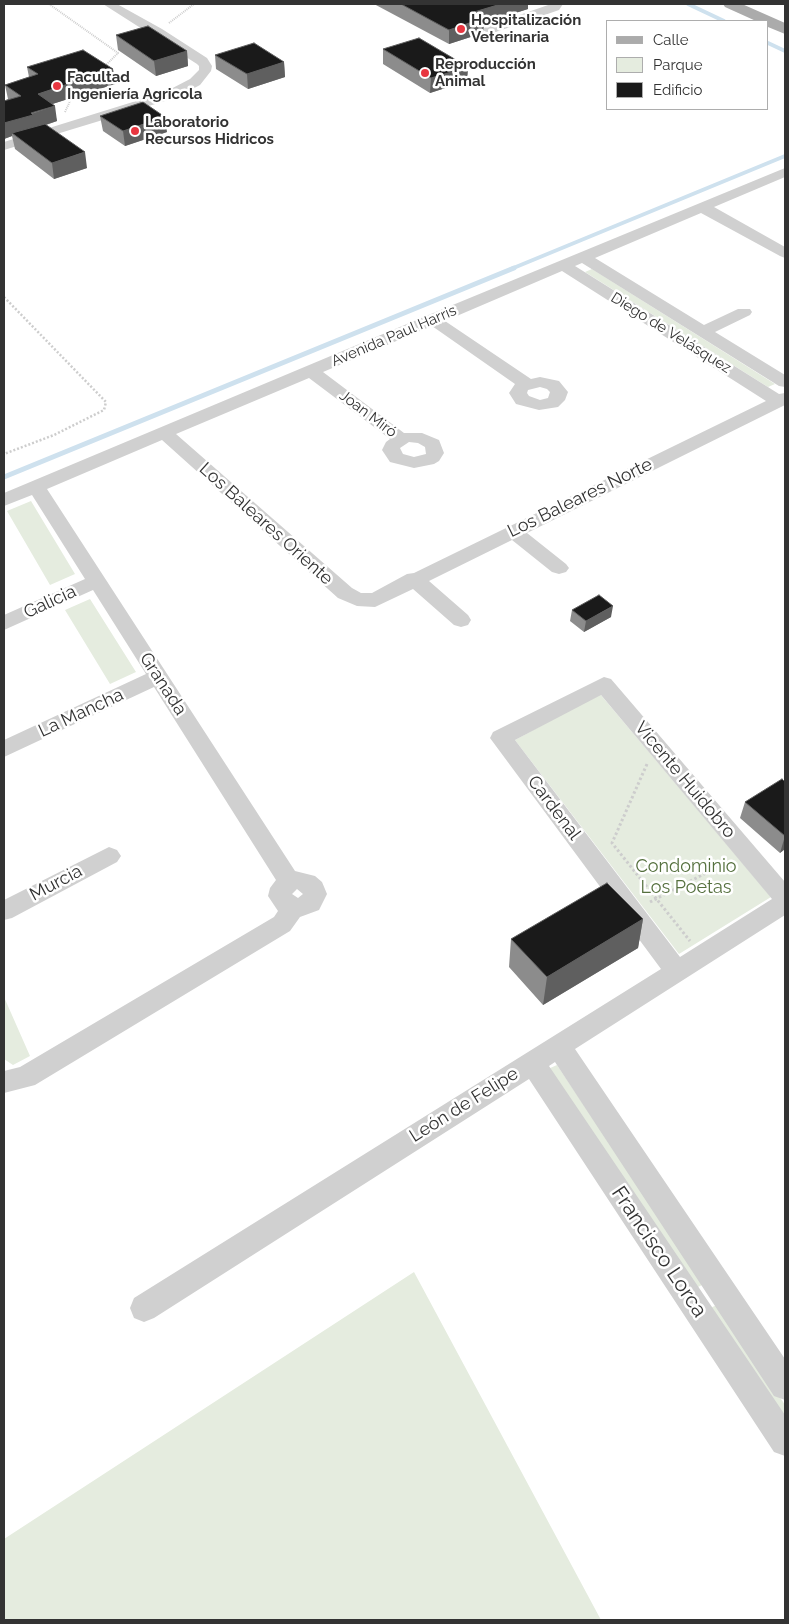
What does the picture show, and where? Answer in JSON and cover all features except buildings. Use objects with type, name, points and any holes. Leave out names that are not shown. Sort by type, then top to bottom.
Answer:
[{"type":"main road","points":[[730,4],[765,20]]},
{"type":"main road","points":[[769,22],[785,29]]},
{"type":"street","points":[[4,146],[170,95],[195,82],[205,71],[206,66],[158,32],[109,4]]},
{"type":"street","points":[[488,30],[555,7],[557,4]]},
{"type":"street","name":"Avenida Paul Harris","points":[[4,500],[785,172]]},
{"type":"street","points":[[702,207],[785,253]]},
{"type":"street","name":"Diego de Velásquez","points":[[583,257],[785,382]]},
{"type":"street","name":"Diego de Velásquez","points":[[564,265],[782,399]]},
{"type":"street","points":[[703,331],[744,312]]},
{"type":"street","points":[[432,319],[527,384]]},
{"type":"street","name":"Joan Miró","points":[[311,371],[401,439]]},
{"type":"street","name":"Los Baleares Norte","points":[[376,600],[414,579],[782,399]]},
{"type":"street","name":"Los Baleares Oriente","points":[[164,433],[345,593],[357,599],[376,600]]},
{"type":"street","name":"Granada","points":[[4,1082],[26,1077],[282,924],[294,908],[306,906],[314,899],[315,894],[307,882],[302,880],[290,882],[36,486]]},
{"type":"street","points":[[512,531],[559,568]]},
{"type":"street","points":[[414,579],[461,620]]},
{"type":"street","name":"Galicia","points":[[4,623],[96,581]]},
{"type":"street","name":"La Mancha","points":[[4,749],[158,677]]},
{"type":"street","name":"Vicente Huidobro","points":[[604,684],[785,898]]},
{"type":"street","name":"Cardenal","points":[[604,684],[501,738],[677,971]]},
{"type":"street","name":"Murcia","points":[[4,911],[109,856]]},
{"type":"street","name":"León de Felipe","points":[[144,1308],[785,903]]},
{"type":"street","name":"Francisco Lorca","points":[[558,1046],[785,1385]]},
{"type":"street","name":"Francisco Lorca","points":[[532,1062],[785,1441]]},
{"type":"street","points":[[692,1302],[720,1288]]},
{"type":"path","points":[[49,4],[118,53],[101,69]]},
{"type":"path","points":[[158,32],[194,4]]},
{"type":"path","points":[[4,297],[106,402],[104,410],[54,435],[4,454]]},
{"type":"path","points":[[656,745],[612,843],[702,955]]},
{"type":"path","points":[[632,912],[746,852]]},
{"type":"green space","points":[[592,269],[775,384],[768,387],[585,272]]},
{"type":"green space","points":[[31,501],[75,574],[50,585],[7,511]]},
{"type":"green space","points":[[90,599],[136,672],[110,684],[65,610]]},
{"type":"green space","name":"Condominio Los Poetas","points":[[600,694],[771,897],[679,954],[515,740]]},
{"type":"green space","points":[[4,997],[30,1056],[13,1065],[4,1059]]},
{"type":"green space","points":[[557,1065],[704,1284],[694,1289],[548,1069]]},
{"type":"green space","points":[[414,1272],[601,1620],[4,1620],[4,1539]]},
{"type":"green space","points":[[719,1304],[785,1405],[785,1428],[708,1309]]},
{"type":"waterway","points":[[688,4],[722,20]]},
{"type":"waterway","points":[[769,43],[785,51]]},
{"type":"waterway","points":[[511,269],[785,156]]},
{"type":"waterway","points":[[4,477],[514,268]]},
{"type":"place","name":"Hospitalización Veterinaria","points":[[461,29]]},
{"type":"place","name":"Reproducción Animal","points":[[425,73]]},
{"type":"place","name":"Facultad Ingeniería Agricola","points":[[57,86]]},
{"type":"place","name":"Laboratorio Recursos Hidricos","points":[[135,131]]}]
